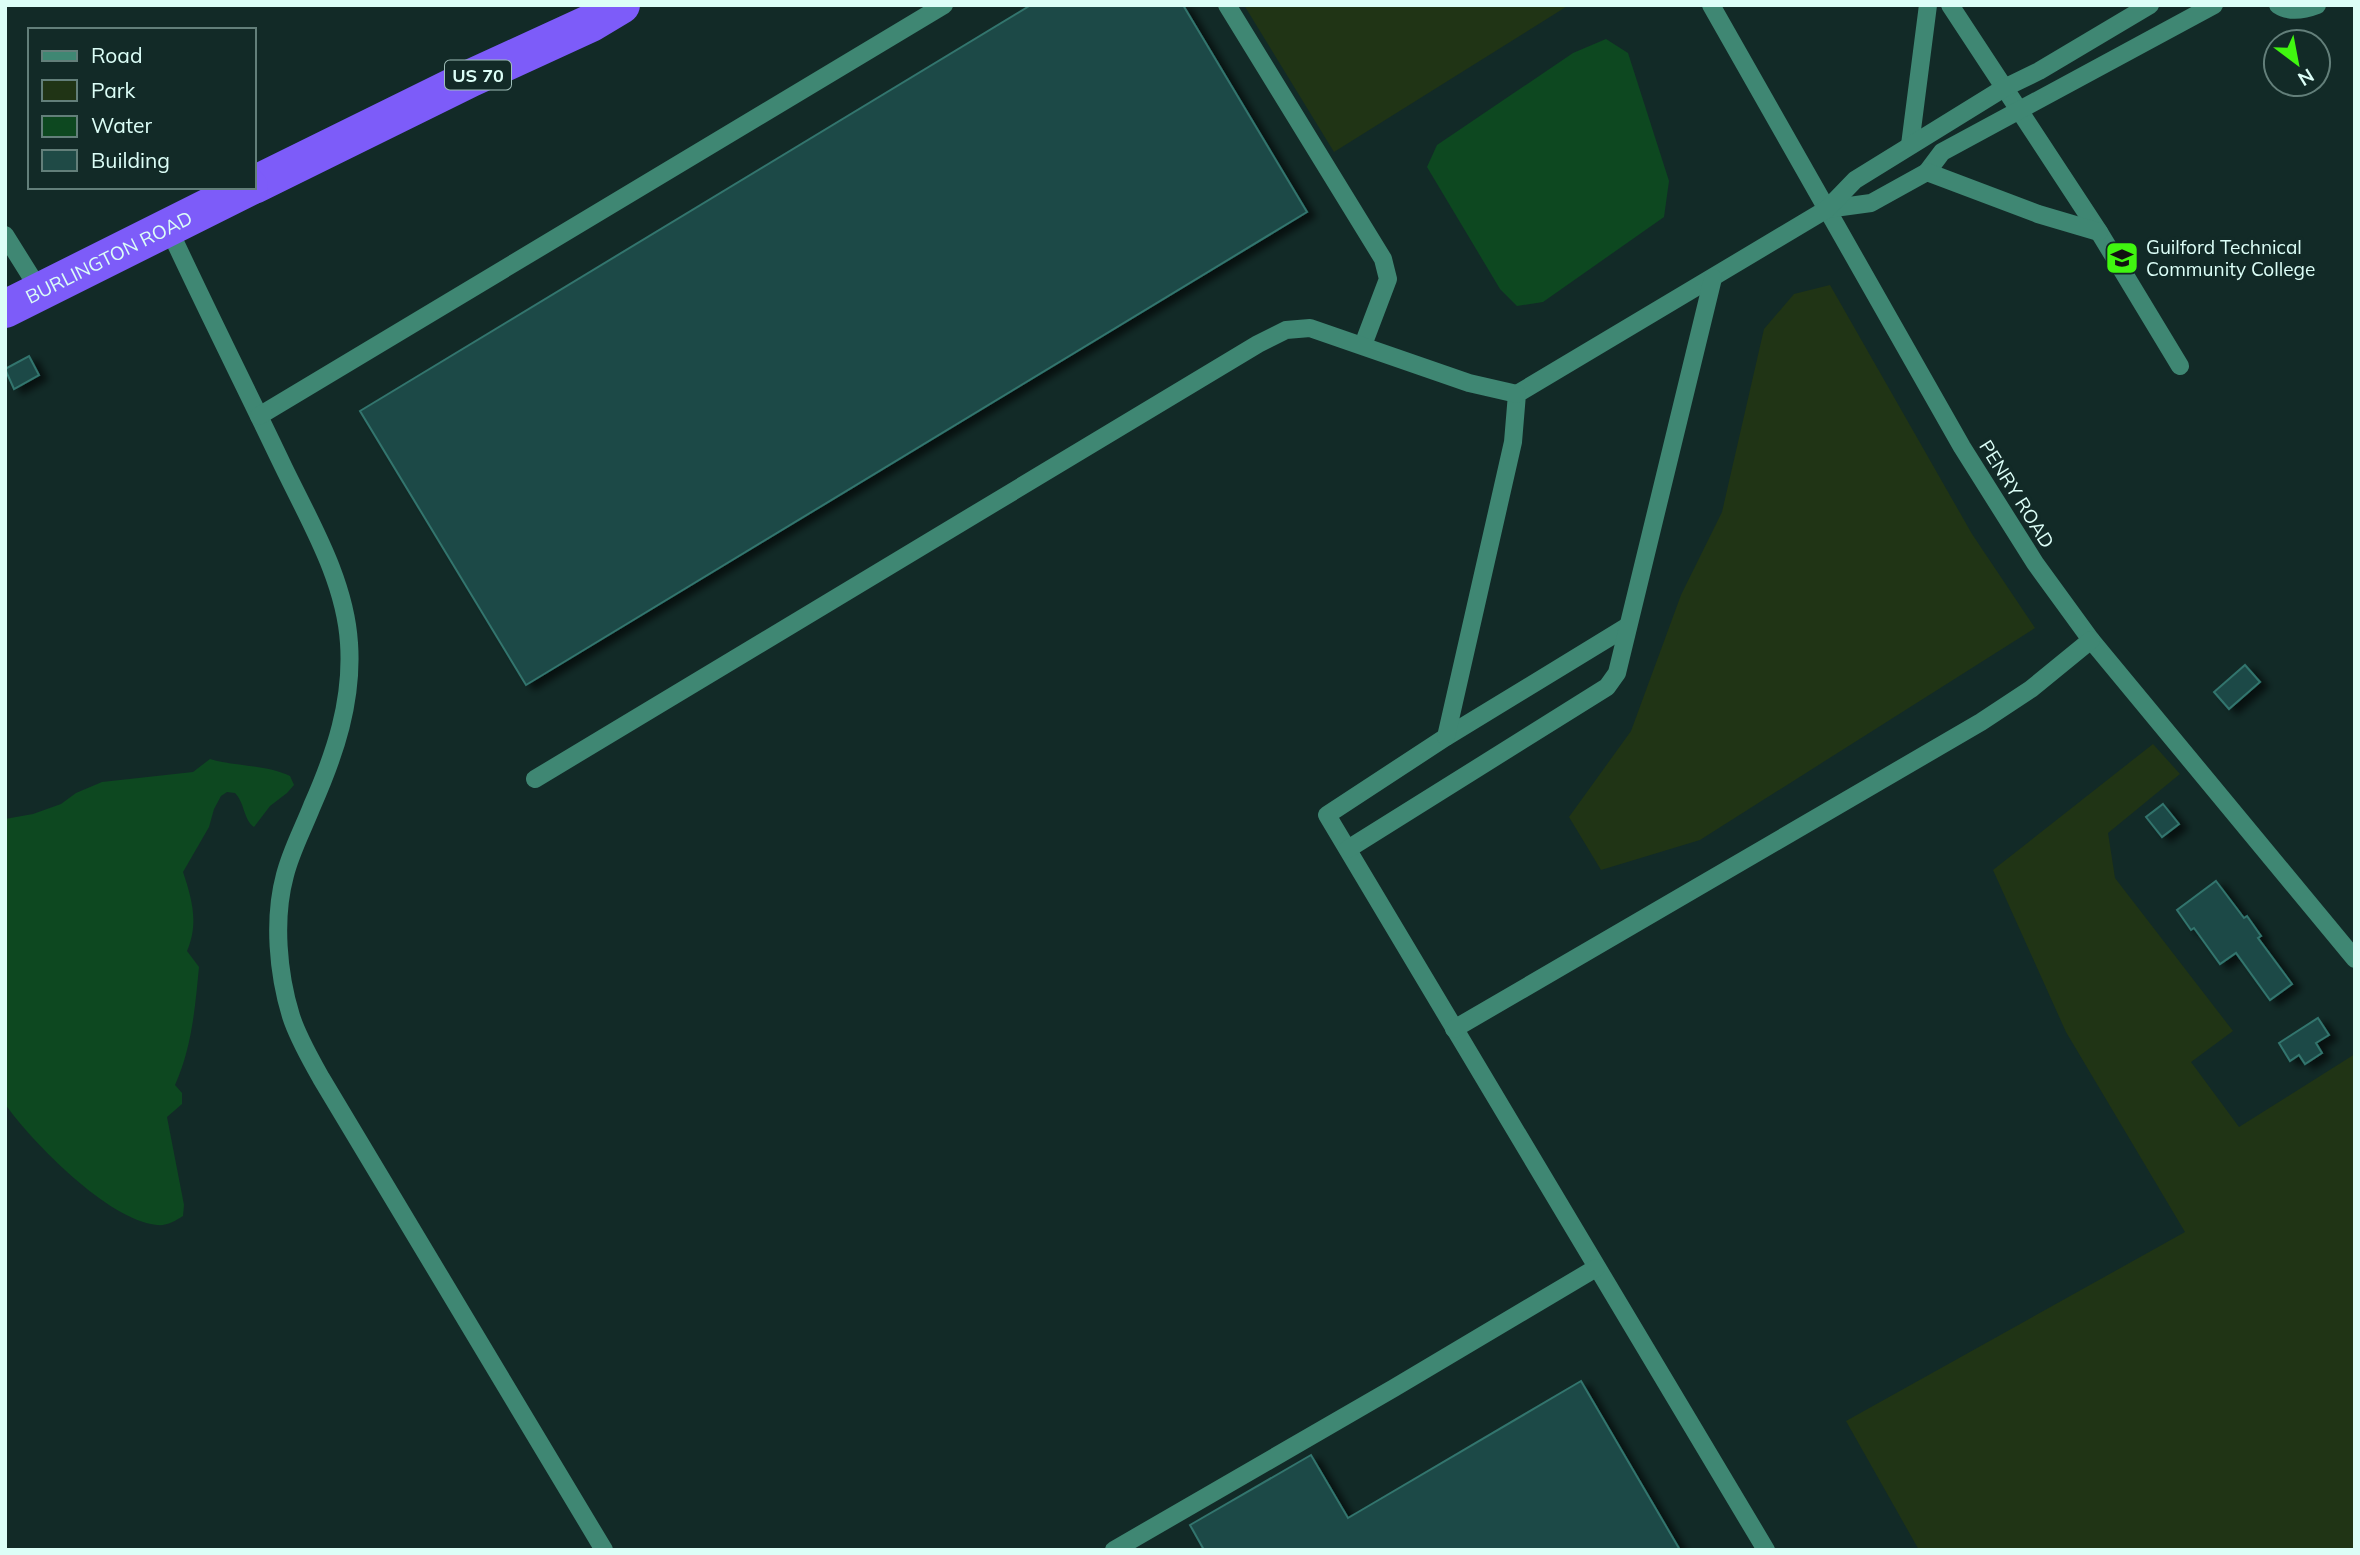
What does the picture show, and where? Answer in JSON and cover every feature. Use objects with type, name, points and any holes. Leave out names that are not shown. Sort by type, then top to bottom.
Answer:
[{"type":"highway","name":"US 70","points":[[606,14],[650,5]]},
{"type":"highway","name":"BURLINGTON ROAD","points":[[256,184],[606,14]]},
{"type":"highway","name":"BURLINGTON ROAD","points":[[5,309],[245,189]]},
{"type":"street","points":[[259,416],[944,5]]},
{"type":"street","points":[[1227,5],[1383,259],[1388,279],[1363,345]]},
{"type":"street","name":"PENRY ROAD","points":[[1711,5],[1997,505],[2035,563],[2091,640],[2355,959]]},
{"type":"street","points":[[1910,145],[1928,5]]},
{"type":"street","points":[[1950,5],[2099,232],[2180,366]]},
{"type":"street","points":[[535,779],[1258,344],[1286,330],[1310,328],[1469,383],[1517,394],[1827,209],[1855,180],[1910,145],[2150,5]]},
{"type":"street","points":[[1827,209],[1871,203],[1927,172],[1942,152],[2214,5]]},
{"type":"street","points":[[2278,5],[2284,9],[2305,10],[2317,5]]},
{"type":"street","points":[[1927,172],[2038,214],[2099,232]]},
{"type":"street","points":[[168,227],[324,552],[343,607],[349,644],[345,715],[337,744],[284,877],[279,946],[291,1016],[304,1048],[321,1078],[604,1550]]},
{"type":"street","points":[[5,235],[40,291]]},
{"type":"street","points":[[1348,849],[1607,687],[1617,673],[1713,278]]},
{"type":"street","points":[[1446,737],[1513,442],[1517,394]]},
{"type":"street","points":[[1628,626],[1446,737],[1327,815],[1766,1550]]},
{"type":"street","points":[[1454,1029],[1981,722],[2031,689],[2091,640]]},
{"type":"street","points":[[1114,1550],[1596,1268]]},
{"type":"green space","points":[[1244,5],[1569,5],[1334,152]]},
{"type":"green space","points":[[1830,285],[1972,534],[2035,628],[1700,840],[1601,870],[1569,817],[1631,731],[1681,595],[1722,512],[1764,329],[1794,294]]},
{"type":"green space","points":[[2153,744],[2180,774],[2108,833],[2115,878],[2233,1031],[2191,1062],[2239,1127],[2355,1054],[2355,1550],[1919,1550],[1846,1421],[2185,1232],[2066,1032],[1993,870]]},
{"type":"water","points":[[1606,39],[1628,53],[1669,181],[1664,217],[1543,302],[1517,306],[1500,289],[1427,167],[1437,145],[1573,53]]},
{"type":"water","points":[[210,759],[280,772],[290,776],[294,785],[270,806],[254,827],[235,793],[227,792],[221,796],[209,827],[183,872],[193,921],[187,951],[199,967],[189,1042],[175,1085],[182,1093],[182,1104],[167,1117],[184,1205],[183,1216],[168,1224],[157,1225],[138,1220],[95,1195],[52,1158],[5,1104],[5,819],[33,814],[61,804],[76,793],[102,782],[193,772]]},
{"type":"building","points":[[1031,5],[1183,5],[1307,212],[526,685],[360,411]]},
{"type":"building","points":[[29,356],[39,375],[14,389],[5,369]]},
{"type":"building","points":[[2245,665],[2260,682],[2229,709],[2214,692]]},
{"type":"building","points":[[2163,804],[2179,824],[2162,837],[2146,817]]},
{"type":"building","points":[[2216,881],[2244,918],[2247,916],[2261,936],[2258,938],[2292,984],[2270,1000],[2236,953],[2220,964],[2177,910]]},
{"type":"building","points":[[2318,1018],[2329,1035],[2316,1043],[2322,1053],[2305,1064],[2299,1055],[2290,1061],[2279,1043]]},
{"type":"building","points":[[1581,1381],[1680,1550],[1204,1550],[1190,1525],[1311,1455],[1348,1518]]},
{"type":"place","name":"Guilford Technical Community College","points":[[2122,258]]}]
